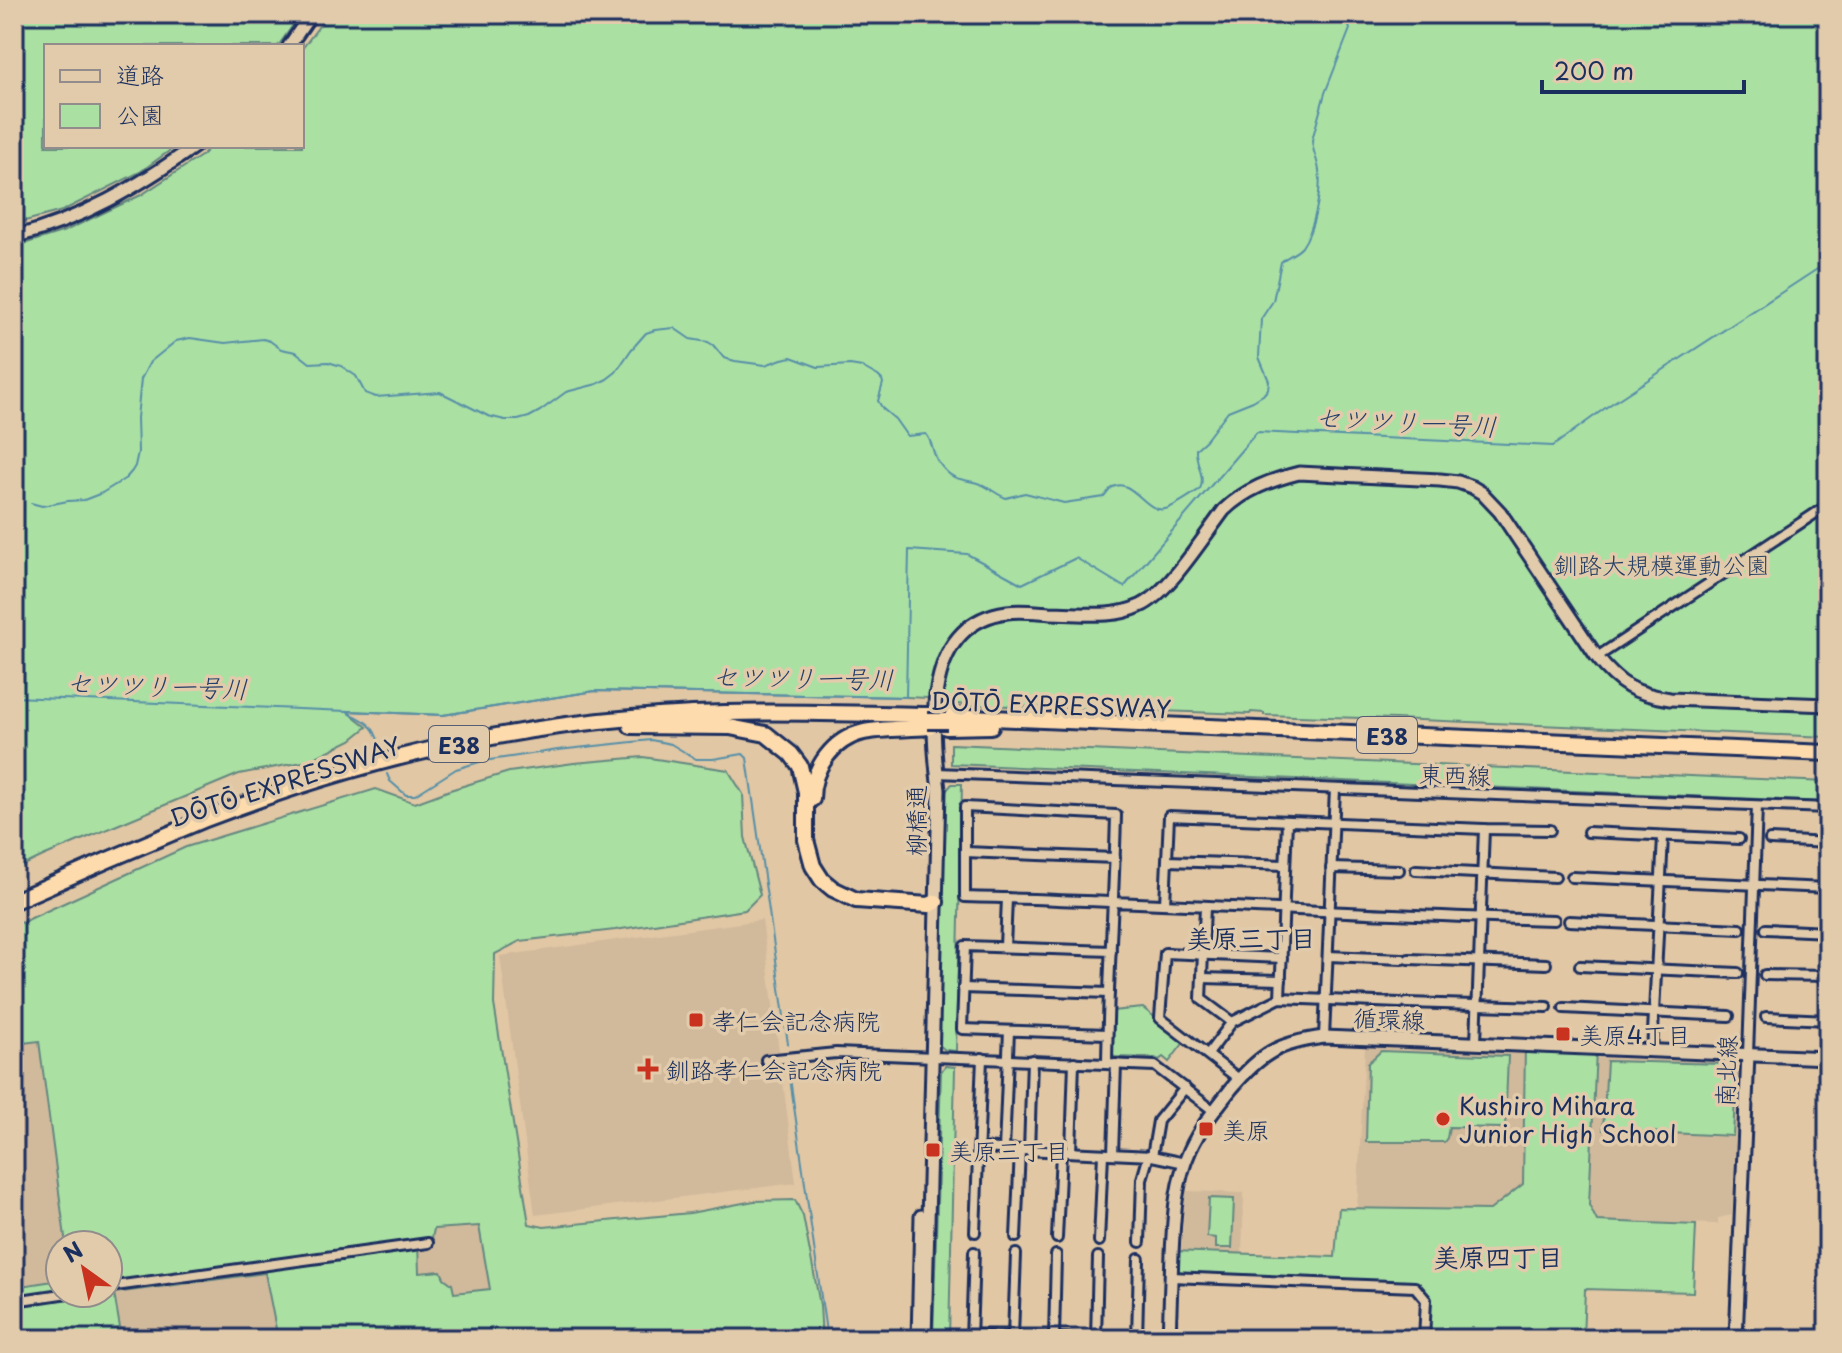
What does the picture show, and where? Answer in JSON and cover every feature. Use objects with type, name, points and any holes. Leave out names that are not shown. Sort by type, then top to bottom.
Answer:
[{"type":"highway","name":"DŌTŌ EXPRESSWAY","points":[[14,901],[204,820],[273,796],[343,773],[484,738],[677,714],[791,712],[928,721]]},
{"type":"highway","name":"DŌTŌ EXPRESSWAY","points":[[14,910],[208,827],[344,780],[413,761],[486,746],[555,734],[631,726],[737,720],[947,721],[1828,755]]},
{"type":"highway","points":[[928,721],[864,732],[848,738],[826,756],[818,769],[812,791],[813,840],[819,863],[828,876],[845,889],[932,902]]},
{"type":"highway","name":"DŌTŌ EXPRESSWAY","points":[[947,721],[1828,755]]},
{"type":"highway","points":[[631,726],[730,727],[766,734],[791,754],[800,766],[806,792],[806,840],[813,866],[822,880],[856,900],[932,902]]},
{"type":"street","points":[[290,44],[311,14]]},
{"type":"street","points":[[14,237],[92,209],[192,148]]},
{"type":"street","name":"柳橋通","points":[[925,1339],[934,791],[937,773],[935,696],[948,652],[967,629],[981,620],[1008,612],[1110,615],[1143,606],[1162,591],[1224,510],[1235,499],[1263,484],[1299,473],[1440,480],[1472,487],[1500,512],[1597,657],[1623,684],[1652,696],[1670,699],[1828,705]]},
{"type":"street","points":[[1597,657],[1828,505]]},
{"type":"street","name":"東西線","points":[[937,773],[1828,808]]},
{"type":"street","points":[[1324,1037],[1335,789]]},
{"type":"street","name":"南北線","points":[[1736,1339],[1757,806]]},
{"type":"street","points":[[1099,1241],[1108,1154],[1111,1064],[1107,1034],[1111,951],[1113,903],[1115,858],[1116,815],[965,807],[965,897],[1113,903],[1165,904],[1481,918],[1554,920]]},
{"type":"street","points":[[1165,904],[1169,816],[1550,830]]},
{"type":"street","points":[[1280,998],[1287,821]]},
{"type":"street","points":[[1476,1042],[1484,829]]},
{"type":"street","points":[[1588,832],[1739,839]]},
{"type":"street","points":[[1652,1052],[1663,837]]},
{"type":"street","points":[[1770,840],[1828,843]]},
{"type":"street","points":[[965,852],[1115,858]]},
{"type":"street","points":[[1167,861],[1285,865]]},
{"type":"street","points":[[1331,868],[1399,870]]},
{"type":"street","points":[[1416,870],[1555,877]]},
{"type":"street","points":[[1572,877],[1828,888]]},
{"type":"street","points":[[1005,947],[1007,898]]},
{"type":"street","points":[[1205,907],[1201,999],[1232,1022]]},
{"type":"street","points":[[1569,921],[1740,929]]},
{"type":"street","points":[[1766,929],[1828,932]]},
{"type":"street","points":[[1107,1034],[962,1029],[965,946],[1111,951]]},
{"type":"street","points":[[1239,1079],[1160,1018],[1165,953],[1282,958]]},
{"type":"street","points":[[1328,956],[1546,964]]},
{"type":"street","points":[[1580,966],[1738,973]]},
{"type":"street","points":[[1765,975],[1828,976]]},
{"type":"street","points":[[1202,978],[1281,980]]},
{"type":"street","points":[[963,988],[1109,993]]},
{"type":"street","points":[[1208,1054],[1232,1022],[1280,998],[1547,1007]]},
{"type":"street","points":[[1564,1008],[1729,1016]]},
{"type":"street","points":[[1766,1017],[1828,1020]]},
{"type":"street","points":[[1004,1150],[1009,1031]]},
{"type":"street","name":"循環線","points":[[1169,1339],[1175,1201],[1185,1163],[1191,1147],[1214,1111],[1239,1079],[1250,1066],[1276,1049],[1300,1040],[1324,1037],[1827,1058]]},
{"type":"street","points":[[1827,1058],[1828,1041]]},
{"type":"street","points":[[766,1060],[836,1053],[1155,1066],[1214,1111]]},
{"type":"street","name":"柳橋通","points":[[918,1339],[929,1057]]},
{"type":"street","points":[[975,1232],[982,1058]]},
{"type":"street","points":[[1016,1237],[1032,1060]]},
{"type":"street","points":[[1057,1238],[1074,1062]]},
{"type":"street","points":[[1140,1242],[1142,1179],[1158,1121],[1185,1088]]},
{"type":"street","points":[[978,1148],[1150,1156],[1185,1163]]},
{"type":"street","points":[[124,1285],[428,1243]]},
{"type":"street","points":[[974,1252],[971,1337],[1084,1339]]},
{"type":"street","points":[[1013,1336],[1016,1254]]},
{"type":"street","points":[[1056,1255],[1059,1338]]},
{"type":"street","points":[[1096,1339],[1098,1257]]},
{"type":"street","points":[[1137,1339],[1139,1259]]},
{"type":"street","points":[[1171,1277],[1415,1287],[1426,1300],[1424,1339]]},
{"type":"street","points":[[14,1301],[44,1297]]},
{"type":"shaded area","name":"釧路孝仁会記念病院","points":[[762,920],[796,1183],[535,1215],[500,956]]},
{"type":"shaded area","points":[[39,1041],[64,1229],[44,1229],[44,1282],[14,1287],[14,1044]]},
{"type":"shaded area","name":"Kushiro Mihara Junior High School","points":[[1365,1047],[1525,1053],[1523,1184],[1490,1210],[1357,1208]]},
{"type":"shaded area","points":[[1595,1058],[1729,1062],[1738,1072],[1732,1215],[1718,1218],[1718,1224],[1597,1221],[1589,1205]]},
{"type":"shaded area","points":[[1186,1191],[1244,1193],[1242,1254],[1181,1251]]},
{"type":"shaded area","points":[[479,1225],[490,1289],[454,1293],[418,1273],[418,1242],[433,1229]]},
{"type":"shaded area","points":[[266,1272],[278,1339],[122,1339],[117,1309],[124,1309],[124,1292]]},
{"type":"green space","points":[[14,14],[301,14],[279,44],[44,44],[44,148],[173,148],[140,172],[62,211],[14,224]]},
{"type":"green space","name":"釧路大規模運動公園","points":[[328,14],[1828,14],[1828,737],[1264,715],[1251,712],[950,704],[949,699],[906,697],[595,691],[443,715],[347,711],[367,727],[351,740],[308,761],[239,774],[14,870],[14,247],[65,231],[141,195],[209,148],[304,148],[304,46]]},
{"type":"green space","points":[[951,744],[1828,782],[1828,802],[951,764]]},
{"type":"green space","points":[[643,757],[728,770],[743,794],[745,837],[760,895],[745,910],[520,941],[495,954],[494,1004],[529,1224],[544,1227],[690,1213],[754,1201],[795,1200],[803,1216],[820,1305],[822,1339],[278,1339],[265,1273],[124,1292],[124,1229],[64,1229],[39,1041],[14,1044],[14,926],[186,847],[376,789],[415,803],[509,772]],"holes":[[[479,1226],[490,1289],[454,1293],[452,1284],[441,1271],[419,1273],[418,1243],[432,1238],[434,1229]]]},
{"type":"green space","points":[[952,784],[962,784],[956,1051],[945,1050],[937,1043],[945,792]]},
{"type":"green space","points":[[1143,1008],[1185,1041],[1169,1062],[1163,1057],[1159,1060],[1115,1057],[1111,1054],[1112,1011]]},
{"type":"green space","points":[[1525,1045],[1596,1049],[1589,1205],[1597,1221],[1696,1225],[1693,1292],[1585,1289],[1583,1339],[1424,1339],[1426,1300],[1415,1287],[1171,1277],[1173,1251],[1335,1257],[1339,1208],[1490,1210],[1523,1184]]},
{"type":"green space","points":[[1381,1051],[1508,1056],[1505,1128],[1449,1127],[1444,1142],[1366,1142],[1368,1063]]},
{"type":"green space","points":[[1607,1061],[1724,1064],[1736,1076],[1733,1136],[1603,1130]]},
{"type":"green space","points":[[945,1066],[955,1067],[949,1339],[933,1339],[941,1072]]},
{"type":"green space","points":[[1209,1198],[1234,1199],[1232,1248],[1216,1248],[1216,1238],[1207,1237]]},
{"type":"green space","points":[[44,1282],[44,1309],[117,1309],[122,1339],[26,1339],[20,1293],[14,1293],[14,1287]]},
{"type":"waterway","points":[[31,503],[42,506],[84,500],[126,478],[135,466],[138,452],[141,379],[150,362],[176,341],[190,338],[225,343],[263,339],[281,349],[296,352],[310,363],[328,362],[341,366],[356,376],[365,393],[376,397],[440,392],[488,416],[518,420],[540,411],[566,392],[607,379],[646,333],[674,328],[690,339],[708,342],[724,358],[735,361],[765,365],[791,357],[818,367],[862,367],[882,380],[878,401],[883,409],[907,436],[926,434],[944,470],[1006,498],[1025,493],[1064,503],[1104,497],[1120,485],[1158,509],[1169,508],[1200,489],[1202,479],[1196,449],[1228,411],[1253,401],[1268,389],[1269,381],[1259,357],[1261,319],[1273,301],[1281,262],[1302,247],[1313,221],[1320,179],[1312,140],[1325,93],[1350,29],[1341,14]]},
{"type":"waterway","name":"セツツリ一号川","points":[[14,697],[443,715],[595,691],[906,697],[909,550],[967,554],[1022,584],[1076,558],[1124,587],[1257,432],[1553,446],[1608,406],[1828,262]]},
{"type":"waterway","points":[[349,713],[372,728],[382,755]]},
{"type":"waterway","points":[[387,774],[390,781],[406,795],[415,795],[456,769],[483,761],[558,750],[651,740],[671,744],[696,759],[743,754],[747,758],[788,1044]]},
{"type":"waterway","points":[[789,1071],[827,1339]]},
{"type":"place","name":"孝仁会記念病院","points":[[696,1020]]},
{"type":"place","name":"美原4丁目","points":[[1563,1034]]},
{"type":"place","name":"釧路孝仁会記念病院","points":[[648,1069]]},
{"type":"place","name":"Kushiro Mihara Junior High School","points":[[1443,1119]]},
{"type":"place","name":"美原","points":[[1206,1129]]},
{"type":"place","name":"美原三丁目","points":[[933,1150]]},
{"type":"district","name":"美原三丁目","points":[[1251,937]]},
{"type":"district","name":"美原四丁目","points":[[1498,1256]]}]
